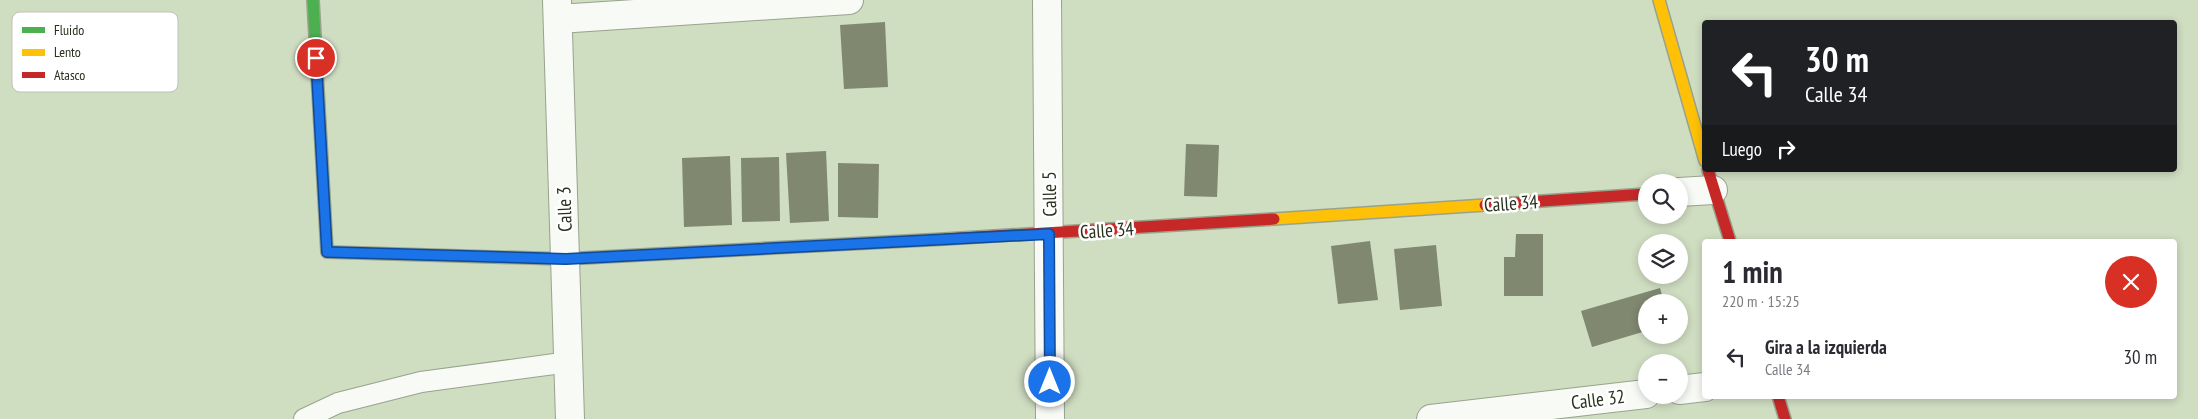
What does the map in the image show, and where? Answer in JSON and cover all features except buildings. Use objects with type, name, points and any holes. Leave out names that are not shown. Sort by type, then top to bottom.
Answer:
[{"type":"street","name":"Calle 34","points":[[313,0],[327,252],[566,259],[1049,234],[1638,195]]},
{"type":"street","points":[[557,9],[849,0]]},
{"type":"street","name":"Calle 5","points":[[1047,0],[1050,419]]},
{"type":"street","points":[[1659,0],[1702,150]]},
{"type":"street","name":"Calle 3","points":[[557,9],[570,419]]},
{"type":"street","points":[[1688,189],[1710,180],[1729,239]]},
{"type":"street","points":[[1688,389],[1702,386]]},
{"type":"street","name":"Calle 32","points":[[1431,419],[1638,395]]},
{"type":"street","points":[[1779,399],[1785,419]]},
{"type":"lane","points":[[304,419],[338,404],[421,382],[569,362]]},
{"type":"traffic: fast","points":[[313,0],[327,252],[564,259]]},
{"type":"traffic: slow","points":[[1659,0],[1702,150]]},
{"type":"traffic: slow","points":[[1274,219],[1485,205]]},
{"type":"traffic: slow","points":[[564,259],[945,239]]},
{"type":"traffic: jam","points":[[1709,172],[1729,239]]},
{"type":"traffic: jam","points":[[1485,205],[1638,195]]},
{"type":"traffic: jam","points":[[945,239],[1274,219]]},
{"type":"traffic: jam","points":[[1779,399],[1785,419]]},
{"type":"route","points":[[316,58],[327,252],[566,259],[1049,234],[1050,382]]}]
